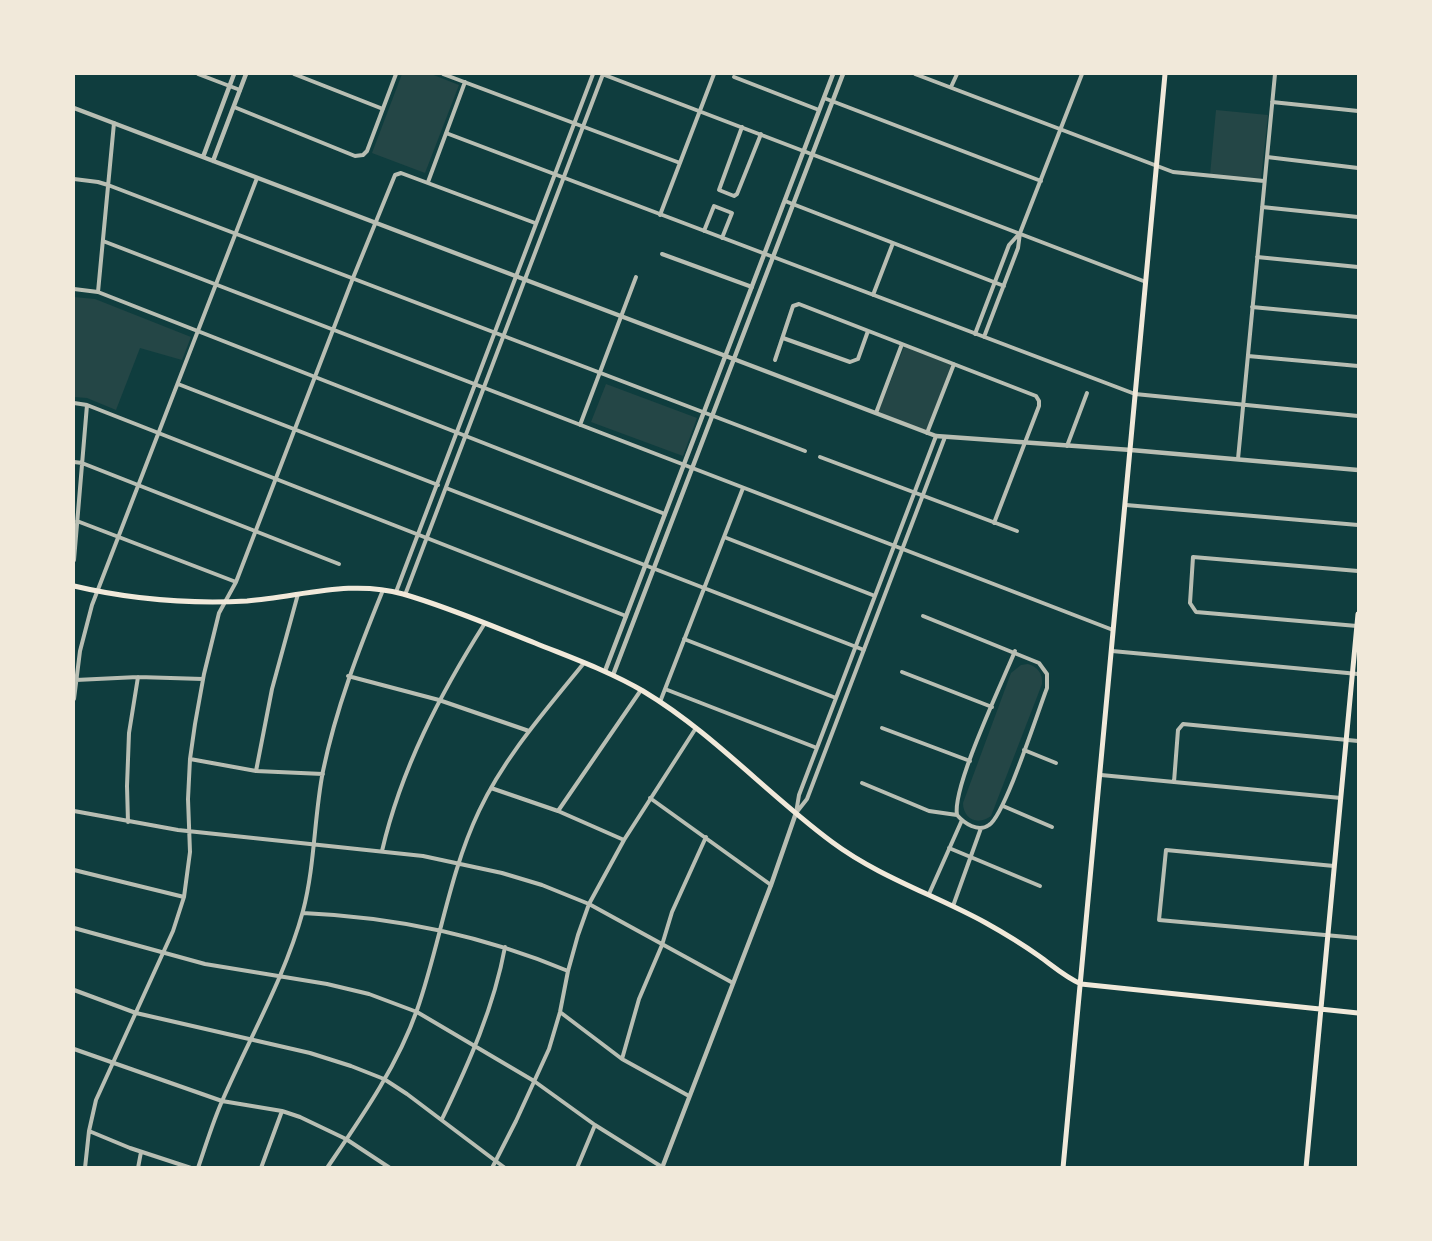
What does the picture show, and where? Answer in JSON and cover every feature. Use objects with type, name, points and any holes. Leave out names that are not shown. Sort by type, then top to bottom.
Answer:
[{"type":"main road","points":[[1063,1167],[1166,74]]},
{"type":"main road","points":[[74,586],[98,592],[155,598],[226,601],[265,599],[350,587],[396,592],[485,623],[605,671],[641,690],[696,728],[796,813],[857,860],[953,906],[1016,940],[1081,984],[1359,1013]]},
{"type":"main road","points":[[1306,1167],[1341,798],[1356,674],[1359,614]]},
{"type":"street","points":[[198,74],[240,90]]},
{"type":"street","points":[[203,157],[234,74]]},
{"type":"street","points":[[213,161],[246,74]]},
{"type":"street","points":[[294,74],[383,109]]},
{"type":"street","points":[[234,107],[355,156],[363,155],[367,152],[396,74]]},
{"type":"street","points":[[443,74],[680,164]]},
{"type":"street","points":[[396,592],[593,74]]},
{"type":"street","points":[[405,595],[603,74],[1146,282]]},
{"type":"street","points":[[660,214],[714,74]]},
{"type":"street","points":[[605,671],[833,74]]},
{"type":"street","points":[[613,675],[843,74]]},
{"type":"street","points":[[915,74],[1173,172],[1264,181]]},
{"type":"street","points":[[951,87],[957,74]]},
{"type":"street","points":[[984,337],[1018,248],[1020,233],[1082,74]]},
{"type":"street","points":[[1238,459],[1275,74]]},
{"type":"street","points":[[734,77],[819,110]]},
{"type":"street","points":[[428,182],[465,82]]},
{"type":"street","points":[[824,98],[1041,181]]},
{"type":"street","points":[[1272,102],[1359,111]]},
{"type":"street","points":[[74,108],[936,436],[1359,470]]},
{"type":"street","points":[[98,292],[114,123]]},
{"type":"street","points":[[742,127],[719,190],[736,196],[761,134]]},
{"type":"street","points":[[446,133],[1136,394],[1359,416]]},
{"type":"street","points":[[1267,157],[1359,168]]},
{"type":"street","points":[[85,1167],[89,1131],[96,1100],[163,953],[184,897],[190,852],[188,830],[190,759],[203,679],[219,613],[236,582],[353,278],[398,173],[428,182],[536,224]]},
{"type":"street","points":[[74,699],[80,651],[92,605],[257,178]]},
{"type":"street","points":[[74,179],[108,185],[805,451]]},
{"type":"street","points":[[785,201],[1004,286]]},
{"type":"street","points":[[704,231],[714,206],[732,213],[722,238]]},
{"type":"street","points":[[1262,207],[1359,217]]},
{"type":"street","points":[[975,334],[1009,245],[1020,233]]},
{"type":"street","points":[[103,241],[1114,631]]},
{"type":"street","points":[[873,296],[893,243]]},
{"type":"street","points":[[662,254],[752,287]]},
{"type":"street","points":[[1257,257],[1359,267]]},
{"type":"street","points":[[580,425],[636,277]]},
{"type":"street","points":[[74,289],[98,292],[665,514]]},
{"type":"street","points":[[775,360],[793,306],[799,304],[1036,396],[1039,406],[994,523]]},
{"type":"street","points":[[1252,307],[1359,317]]},
{"type":"street","points":[[783,338],[850,362],[858,359],[868,331]]},
{"type":"street","points":[[876,414],[902,344]]},
{"type":"street","points":[[1248,356],[1359,366]]},
{"type":"street","points":[[927,433],[954,364]]},
{"type":"street","points":[[177,384],[438,485]]},
{"type":"street","points":[[1067,446],[1087,393]]},
{"type":"street","points":[[74,403],[87,405],[626,616]]},
{"type":"street","points":[[74,560],[87,405]]},
{"type":"street","points":[[74,928],[205,964],[327,984],[369,994],[417,1012],[534,1081],[595,1125],[662,1167],[771,885],[796,813],[799,795],[936,436]]},
{"type":"street","points":[[796,813],[807,799],[945,438]]},
{"type":"street","points":[[820,457],[1017,531]]},
{"type":"street","points":[[74,462],[82,463],[339,564]]},
{"type":"street","points":[[446,488],[864,650]]},
{"type":"street","points":[[660,702],[743,488]]},
{"type":"street","points":[[1126,505],[1359,525]]},
{"type":"street","points":[[77,521],[236,582]]},
{"type":"street","points":[[724,537],[875,596]]},
{"type":"street","points":[[1357,626],[1196,612],[1190,603],[1193,557],[1359,571]]},
{"type":"street","points":[[198,1167],[222,1101],[280,977],[303,913],[309,888],[323,774],[335,719],[348,676],[383,590]]},
{"type":"street","points":[[256,771],[272,690],[298,594]]},
{"type":"street","points":[[862,783],[929,811],[957,815],[973,826],[981,828],[991,824],[1003,806],[1024,750],[1048,680],[1045,669],[1039,663],[1015,651],[923,616]]},
{"type":"street","points":[[382,851],[396,799],[439,700],[485,623]]},
{"type":"street","points":[[684,639],[836,698]]},
{"type":"street","points":[[957,815],[957,800],[970,761],[1015,651]]},
{"type":"street","points":[[1112,651],[1356,674]]},
{"type":"street","points":[[327,1167],[384,1079],[417,1012],[457,863],[475,819],[491,788],[530,731],[584,663]]},
{"type":"street","points":[[902,672],[992,707]]},
{"type":"street","points":[[348,676],[439,700],[530,731]]},
{"type":"street","points":[[76,680],[138,677],[203,679]]},
{"type":"street","points":[[128,822],[129,733],[138,677]]},
{"type":"street","points":[[665,689],[817,748]]},
{"type":"street","points":[[558,812],[641,690]]},
{"type":"street","points":[[1174,782],[1178,730],[1183,724],[1359,741]]},
{"type":"street","points":[[492,1167],[549,1048],[560,1012],[568,971],[589,904],[624,840],[696,728]]},
{"type":"street","points":[[882,728],[970,761]]},
{"type":"street","points":[[1024,750],[1056,763]]},
{"type":"street","points":[[190,759],[256,771],[323,774]]},
{"type":"street","points":[[1101,775],[1341,798]]},
{"type":"street","points":[[491,788],[558,812],[624,840]]},
{"type":"street","points":[[650,798],[771,885]]},
{"type":"street","points":[[1003,806],[1052,827]]},
{"type":"street","points":[[74,811],[128,822],[188,830],[382,851],[457,863],[522,879],[589,904],[733,983]]},
{"type":"street","points":[[928,894],[962,820]]},
{"type":"street","points":[[953,906],[981,828]]},
{"type":"street","points":[[622,1059],[639,999],[662,945],[672,912],[706,837]]},
{"type":"street","points":[[949,848],[1040,886]]},
{"type":"street","points":[[1335,866],[1166,850],[1159,920],[1359,938]]},
{"type":"street","points":[[74,870],[184,897]]},
{"type":"street","points":[[303,913],[372,917],[441,929],[505,947],[568,971]]},
{"type":"street","points":[[442,1119],[494,996],[505,947]]},
{"type":"street","points":[[74,990],[136,1013],[351,1065],[384,1079],[505,1167]]},
{"type":"street","points":[[560,1012],[622,1059],[690,1096]]},
{"type":"street","points":[[74,1049],[222,1101],[282,1111],[322,1126],[390,1167]]},
{"type":"street","points":[[261,1167],[282,1111]]},
{"type":"street","points":[[577,1167],[595,1125]]},
{"type":"street","points":[[89,1131],[141,1152],[190,1167]]},
{"type":"street","points":[[138,1167],[141,1152]]},
{"type":"shaded area","points":[[402,74],[431,74],[459,85],[425,173],[372,153]]},
{"type":"shaded area","points":[[1216,110],[1268,115],[1261,179],[1210,175]]},
{"type":"shaded area","points":[[74,297],[95,299],[191,337],[182,360],[140,348],[116,410],[87,398],[74,397]]},
{"type":"shaded area","points":[[904,347],[952,365],[926,431],[878,413]]},
{"type":"shaded area","points":[[606,384],[697,418],[683,456],[591,422]]},
{"type":"shaded area","points":[[1028,664],[1039,671],[1042,684],[991,816],[981,820],[972,819],[968,817],[963,803],[1011,673],[1021,665]]}]
